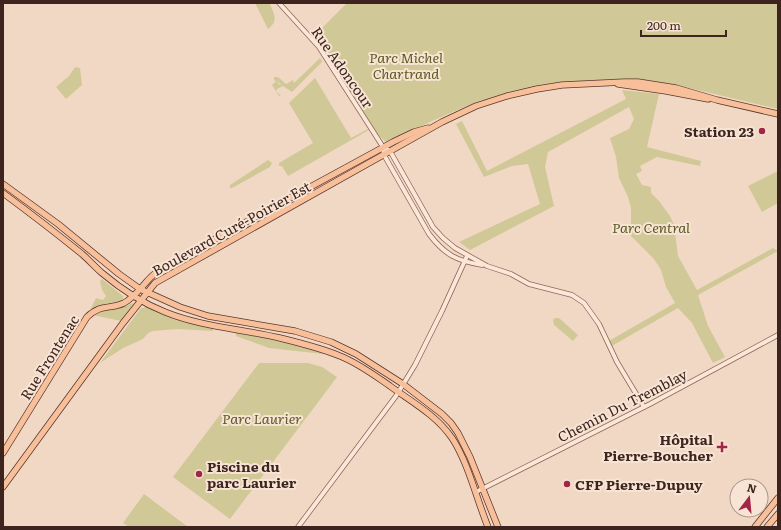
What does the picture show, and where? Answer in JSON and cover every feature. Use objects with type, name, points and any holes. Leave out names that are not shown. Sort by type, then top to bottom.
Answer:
[{"type":"main road","name":"Boulevard Curé-Poirier Est","points":[[133,296],[154,275],[169,264],[383,147],[406,136],[434,126],[476,106],[507,96],[529,90],[562,85],[638,82],[778,114]]},
{"type":"main road","name":"Boulevard Curé-Poirier Est","points":[[3,487],[147,292],[160,280],[419,136],[434,126]]},
{"type":"main road","points":[[3,184],[58,224],[119,274],[140,289],[180,307],[208,316],[295,331],[331,342],[356,354],[403,384],[437,409],[451,423],[465,445],[498,527]]},
{"type":"main road","points":[[3,193],[55,231],[102,273],[133,296],[164,312],[204,324],[279,338],[339,356],[359,366],[429,413],[448,434],[458,450],[476,492],[488,527]]},
{"type":"main road","name":"Rue Frontenac","points":[[3,453],[87,317],[100,308],[123,303],[133,296]]},
{"type":"main road","points":[[755,527],[778,498]]},
{"type":"main road","points":[[767,527],[778,514]]},
{"type":"street","name":"Rue Adoncour","points":[[279,3],[320,47],[383,147],[384,155],[429,234],[438,246],[464,262],[487,266]]},
{"type":"street","name":"Rue Adoncour","points":[[383,147],[390,151],[433,227],[443,238],[467,256],[487,266],[511,274],[530,284],[572,295],[584,303],[599,324],[617,362],[644,407]]},
{"type":"street","points":[[298,527],[398,392],[415,365],[467,256]]},
{"type":"street","name":"Chemin Du Tremblay","points":[[476,492],[644,407],[778,335]]},
{"type":"green space","points":[[255,3],[270,4],[275,20],[268,29]]},
{"type":"green space","name":"Parc Michel Chartrand","points":[[347,3],[778,3],[778,109],[672,84],[645,80],[613,79],[545,84],[476,102],[387,143],[375,132],[322,46],[314,36]]},
{"type":"green space","points":[[320,58],[323,61],[292,92],[283,86],[276,91],[281,95],[279,96],[272,85],[276,81],[274,80],[274,77],[278,77],[286,84],[293,80],[294,83]]},
{"type":"green space","points":[[75,67],[80,68],[82,85],[66,99],[56,87],[69,76]]},
{"type":"green space","points":[[315,78],[351,138],[368,129],[369,130],[288,176],[282,166],[279,166],[279,163],[313,143],[289,103]]},
{"type":"green space","name":"Parc Central","points":[[622,90],[659,94],[647,147],[701,161],[700,166],[657,157],[640,166],[642,171],[636,174],[642,185],[651,187],[651,193],[670,216],[674,225],[678,256],[697,290],[773,248],[778,251],[698,295],[708,326],[725,357],[713,363],[692,323],[678,308],[610,347],[607,342],[675,303],[666,287],[661,270],[654,259],[631,236],[631,208],[628,197],[619,178],[616,157],[610,138],[629,129],[634,119],[629,107],[548,152],[545,167],[554,206],[470,250],[459,242],[540,204],[528,164],[512,166],[484,177],[456,124],[462,121],[487,171],[626,99]]},
{"type":"green space","points":[[268,160],[272,163],[270,167],[230,188],[230,185]]},
{"type":"green space","points":[[778,171],[778,203],[762,212],[748,186]]},
{"type":"green space","points":[[102,279],[123,296],[123,298],[121,301],[104,304],[90,310],[96,298],[103,300],[106,296],[102,290],[100,281]]},
{"type":"green space","points":[[132,303],[134,304],[121,321],[93,315],[123,307]]},
{"type":"green space","points":[[146,306],[179,319],[213,328],[213,331],[178,329],[153,331],[148,333],[143,339],[123,348],[100,363],[141,308]]},
{"type":"green space","points":[[555,318],[559,318],[578,335],[573,341],[554,325],[553,320]]},
{"type":"green space","points":[[236,333],[274,339],[324,351],[323,354],[269,348],[236,336]]},
{"type":"green space","name":"Parc Laurier","points":[[259,363],[308,363],[322,367],[337,377],[230,519],[173,477]]},
{"type":"green space","points":[[144,494],[188,527],[129,527],[123,523]]},
{"type":"place","name":"Station 23","points":[[762,131]]},
{"type":"place","name":"Hôpital Pierre-Boucher","points":[[722,447]]},
{"type":"place","name":"Piscine du parc Laurier","points":[[199,474]]},
{"type":"place","name":"CFP Pierre-Dupuy","points":[[567,484]]}]
